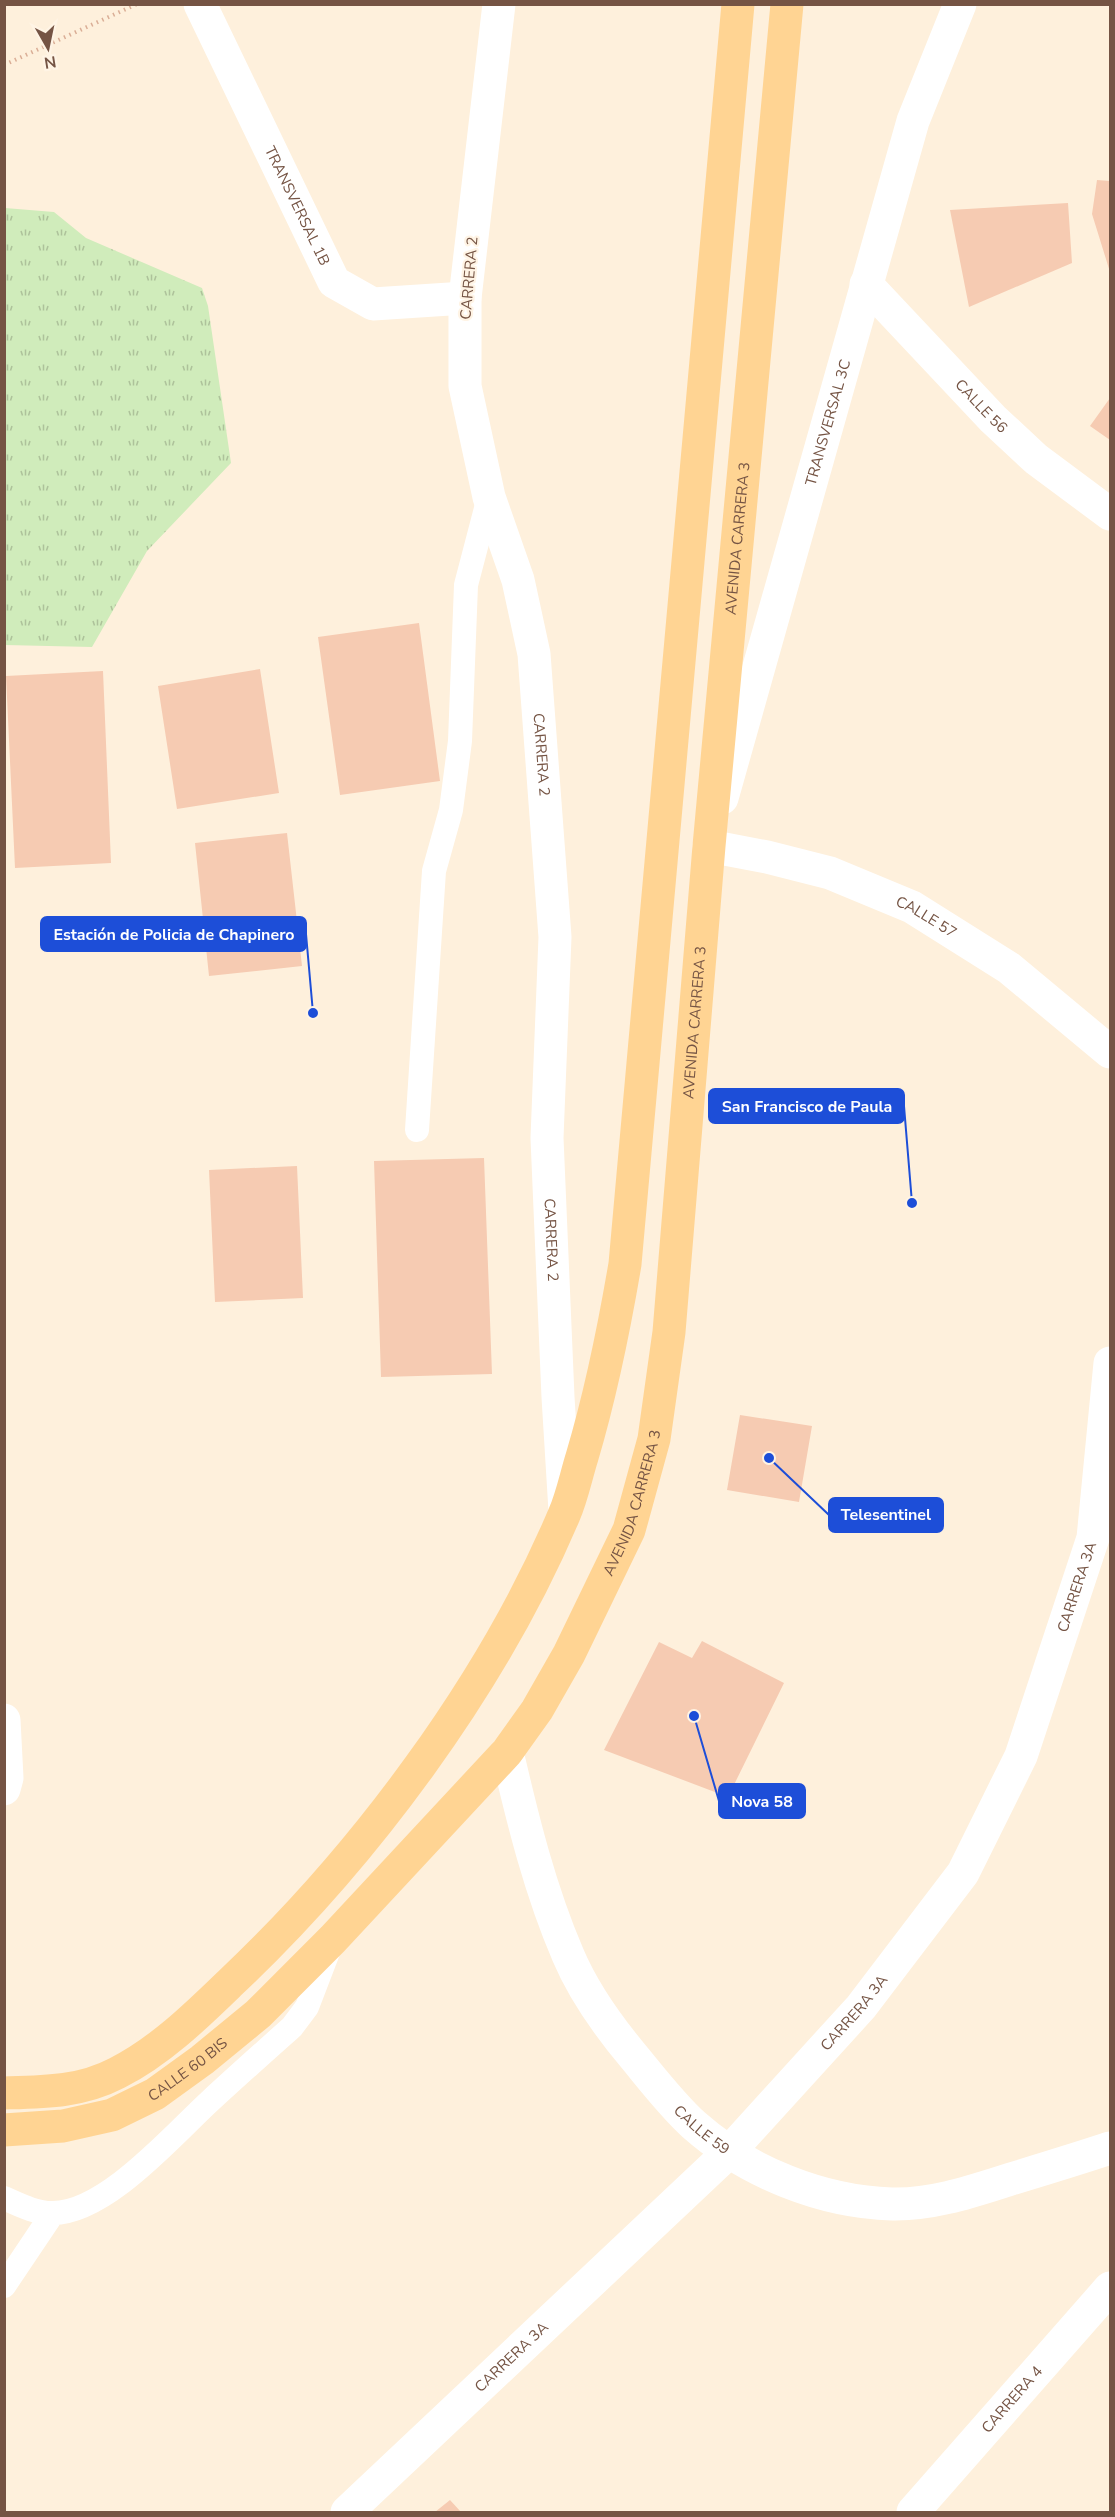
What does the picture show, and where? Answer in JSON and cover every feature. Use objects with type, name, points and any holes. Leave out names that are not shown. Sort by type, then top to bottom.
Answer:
[{"type":"main road","points":[[4,2093],[53,2092],[86,2086],[118,2073],[146,2055],[202,2010],[280,1936],[397,1798],[475,1685],[520,1606],[565,1514],[597,1405],[613,1338],[625,1264],[738,4]]},
{"type":"main road","name":"AVENIDA CARRERA 3","points":[[333,1939],[507,1752],[537,1710],[608,1579],[629,1530],[654,1439],[669,1332],[709,846],[787,4]]},
{"type":"main road","name":"CALLE 60 BIS","points":[[4,2130],[63,2126],[112,2115],[154,2094],[258,2014],[333,1939]]},
{"type":"street","name":"TRANSVERSAL 1B","points":[[200,4],[334,282],[373,304],[465,298]]},
{"type":"street","name":"CARRERA 2","points":[[499,4],[465,298],[465,386],[489,497],[518,580],[534,654],[555,937],[548,1138],[565,1514]]},
{"type":"street","name":"TRANSVERSAL 3C","points":[[709,846],[913,121],[960,4]]},
{"type":"street","name":"CALLE 56","points":[[866,284],[993,419],[1036,459],[1110,514]]},
{"type":"street","name":"CALLE 57","points":[[709,846],[767,857],[830,873],[912,907],[1009,968],[1110,1052]]},
{"type":"street","name":"CARRERA 3A","points":[[347,2512],[729,2152],[861,2007],[963,1873],[1021,1756],[1101,1551],[1110,1363]]},
{"type":"street","points":[[4,1720],[6,1779],[4,1789]]},
{"type":"street","name":"CALLE 59","points":[[507,1752],[514,1789],[542,1889],[569,1957],[601,2017],[649,2076],[694,2125],[729,2152],[781,2180],[839,2198],[892,2204],[932,2201],[987,2187],[1110,2148]]},
{"type":"street","name":"CARRERA 4","points":[[913,2512],[1110,2288]]},
{"type":"lane","points":[[417,1130],[434,871],[451,810],[460,741],[466,585],[489,497]]},
{"type":"lane","points":[[4,2198],[27,2209],[53,2213],[71,2210],[90,2202],[121,2183],[292,2027],[306,2007],[333,1939]]},
{"type":"lane","points":[[4,2286],[53,2213]]},
{"type":"path","points":[[4,65],[137,4]]},
{"type":"green space","points":[[5,208],[54,212],[86,238],[202,288],[208,306],[231,463],[147,551],[92,647],[5,645]]},
{"type":"building","points":[[1097,180],[1110,181],[1110,272],[1092,214]]},
{"type":"building","points":[[1068,203],[1072,263],[969,307],[950,210]]},
{"type":"building","points":[[1110,398],[1110,440],[1090,426]]},
{"type":"building","points":[[419,623],[440,781],[340,795],[318,637]]},
{"type":"building","points":[[260,669],[279,793],[177,809],[158,686]]},
{"type":"building","points":[[103,671],[111,863],[15,868],[6,676]]},
{"type":"building","points":[[287,833],[302,966],[209,976],[195,843]]},
{"type":"building","points":[[484,1158],[492,1374],[381,1377],[374,1161]]},
{"type":"building","points":[[297,1166],[303,1298],[215,1302],[209,1170]]},
{"type":"building","points":[[740,1415],[812,1426],[799,1502],[727,1490]]},
{"type":"building","points":[[702,1641],[784,1683],[728,1797],[604,1750],[659,1642],[692,1658]]},
{"type":"building","points":[[450,2500],[461,2512],[435,2512]]},
{"type":"place","name":"Estación de Policia de Chapinero","points":[[313,1013]]},
{"type":"place","name":"San Francisco de Paula","points":[[912,1203]]},
{"type":"place","name":"Telesentinel","points":[[769,1458]]},
{"type":"place","name":"Nova 58","points":[[694,1716]]}]
